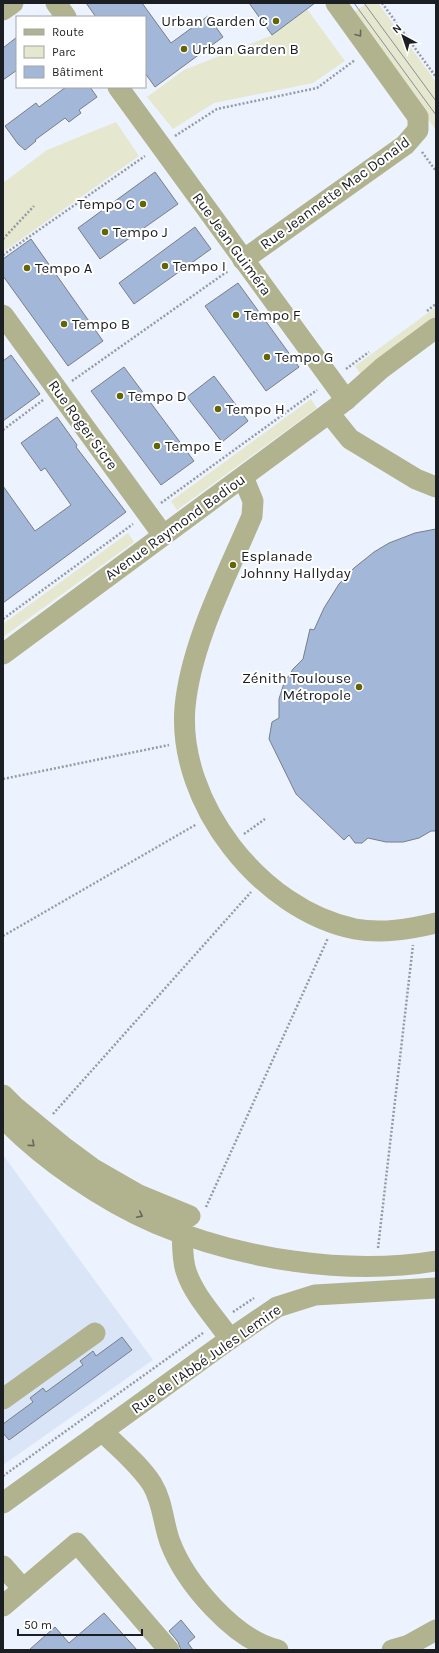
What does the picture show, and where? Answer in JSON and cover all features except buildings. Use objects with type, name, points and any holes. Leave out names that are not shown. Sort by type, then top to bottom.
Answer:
[{"type":"street","points":[[3,10],[13,3]]},
{"type":"street","points":[[56,3],[65,16]]},
{"type":"street","name":"Rue Jeannette Mac Donald","points":[[243,260],[405,145],[418,130],[418,117],[336,3]]},
{"type":"street","name":"Rue Jean Guiméra","points":[[119,88],[346,400]]},
{"type":"street","name":"Rue Roger Sicre","points":[[3,315],[163,535]]},
{"type":"street","name":"Avenue Raymond Badiou","points":[[3,654],[346,400],[382,368],[430,321]]},
{"type":"street","name":"Avenue Raymond Badiou","points":[[346,400],[388,375],[436,341]]},
{"type":"street","points":[[329,413],[350,440],[416,479],[436,487]]},
{"type":"street","points":[[243,477],[253,501],[252,516],[200,637],[185,707],[187,741],[193,774],[201,796],[211,816],[230,844],[262,880],[284,898],[302,909],[317,917],[355,929],[395,930],[436,923]]},
{"type":"street","points":[[3,1095],[14,1106],[86,1164],[114,1182],[193,1219],[227,1247],[306,1263],[376,1267],[412,1265],[436,1261]]},
{"type":"street","points":[[3,1118],[56,1164],[108,1198],[156,1224],[193,1219]]},
{"type":"street","points":[[193,1219],[183,1256],[186,1271],[197,1294],[230,1339]]},
{"type":"street","name":"Rue de l'Abbé Jules Lemire","points":[[3,1503],[230,1339],[277,1307],[315,1295],[436,1288]]},
{"type":"street","points":[[4,1397],[95,1333]]},
{"type":"street","points":[[102,1431],[136,1464],[152,1485],[160,1500],[170,1540],[177,1559],[198,1590],[242,1634],[269,1648],[278,1650]]},
{"type":"street","points":[[3,1566],[11,1594],[77,1543],[168,1650]]},
{"type":"street","points":[[392,1650],[409,1645],[436,1630]]},
{"type":"path","points":[[382,3],[436,77]]},
{"type":"path","points":[[173,137],[217,109],[317,88],[348,65]]},
{"type":"path","points":[[3,255],[146,156]]},
{"type":"path","points":[[3,239],[34,206]]},
{"type":"path","points":[[3,430],[57,390],[70,383],[243,260]]},
{"type":"path","points":[[430,321],[436,304]]},
{"type":"path","points":[[3,619],[374,349]]},
{"type":"path","points":[[3,779],[187,741]]},
{"type":"path","points":[[3,936],[211,816]]},
{"type":"path","points":[[230,844],[265,819]]},
{"type":"path","points":[[41,1128],[262,880]]},
{"type":"path","points":[[193,1219],[335,923]]},
{"type":"path","points":[[376,1267],[415,927]]},
{"type":"shaded area","points":[[3,1155],[153,1360],[3,1465]]},
{"type":"green space","points":[[367,3],[378,3],[436,82],[436,130],[350,15]]},
{"type":"green space","points":[[307,9],[345,61],[313,83],[214,103],[173,129],[147,97],[184,70],[270,36]]},
{"type":"green space","points":[[116,122],[139,156],[3,252],[3,183],[47,150]]},
{"type":"green space","points":[[436,307],[436,322],[362,376],[355,366]]},
{"type":"green space","points":[[311,399],[317,408],[177,510],[171,501]]},
{"type":"green space","points":[[128,533],[134,542],[3,637],[3,624]]},
{"type":"tram line","points":[[354,3],[436,115]]},
{"type":"tram line","points":[[364,3],[436,101]]},
{"type":"place","name":"Urban Garden C","points":[[276,21]]},
{"type":"place","name":"Urban Garden B","points":[[184,49]]},
{"type":"place","name":"Tempo C","points":[[143,204]]},
{"type":"place","name":"Tempo J","points":[[105,232]]},
{"type":"place","name":"Tempo I","points":[[165,266]]},
{"type":"place","name":"Tempo A","points":[[27,268]]},
{"type":"place","name":"Tempo F","points":[[236,315]]},
{"type":"place","name":"Tempo B","points":[[64,324]]},
{"type":"place","name":"Tempo G","points":[[267,357]]},
{"type":"place","name":"Tempo D","points":[[120,396]]},
{"type":"place","name":"Tempo H","points":[[218,409]]},
{"type":"place","name":"Tempo E","points":[[157,446]]},
{"type":"place","name":"Esplanade Johnny Hallyday","points":[[233,565]]},
{"type":"place","name":"Zénith Toulouse Métropole","points":[[359,687]]}]
